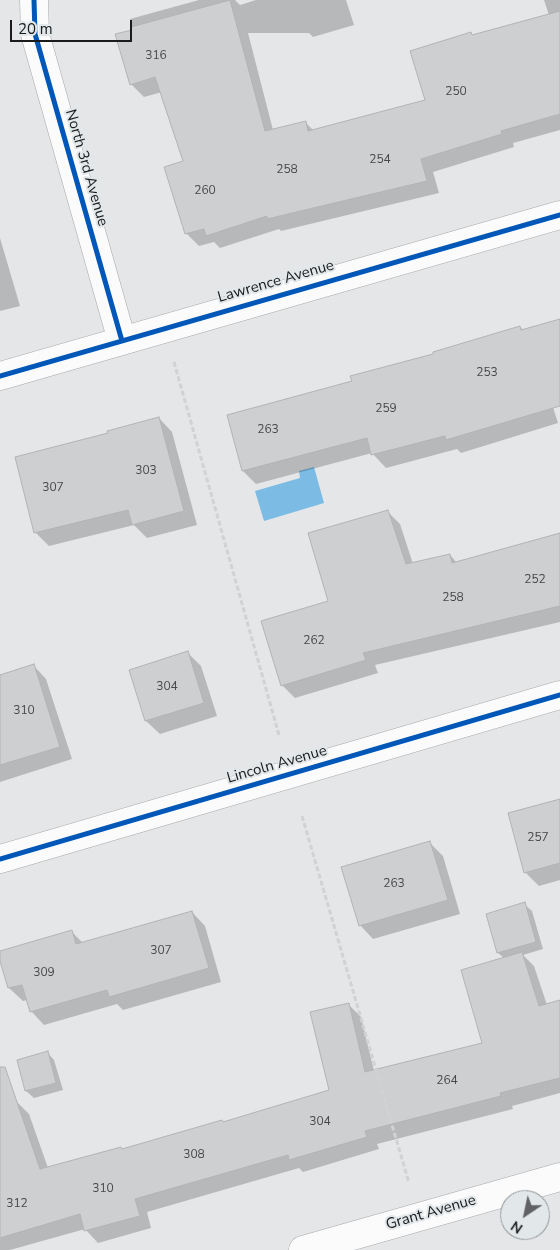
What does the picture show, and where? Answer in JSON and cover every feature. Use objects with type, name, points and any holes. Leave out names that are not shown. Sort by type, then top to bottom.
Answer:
[{"type":"street","name":"North 3rd Avenue","points":[[34,0],[35,34],[122,341]]},
{"type":"street","name":"Lawrence Avenue","points":[[0,376],[560,215]]},
{"type":"street","name":"Lincoln Avenue","points":[[0,859],[560,695]]},
{"type":"street","name":"Grant Avenue","points":[[302,1250],[560,1176]]},
{"type":"path","points":[[172,356],[279,735]]},
{"type":"path","points":[[302,816],[409,1184]]},
{"type":"water","points":[[314,467],[324,503],[264,521],[255,491],[300,478],[299,471]]},
{"type":"building","points":[[230,0],[265,131],[306,121],[308,131],[425,100],[410,51],[471,32],[472,35],[560,11],[560,114],[501,131],[502,134],[421,159],[427,181],[267,219],[267,216],[206,236],[204,229],[185,234],[164,167],[183,161],[155,77],[130,85],[115,34],[132,30],[131,27]]},
{"type":"building","points":[[560,319],[560,406],[446,440],[445,436],[371,455],[367,438],[242,471],[227,415],[352,381],[350,376],[433,354],[433,352],[520,326],[521,330]]},
{"type":"building","points":[[159,417],[184,511],[132,525],[128,510],[34,533],[15,457],[108,433],[107,431]]},
{"type":"building","points":[[388,510],[406,564],[450,554],[452,563],[560,533],[560,606],[363,653],[366,660],[281,686],[261,621],[328,601],[308,533]]},
{"type":"building","points":[[188,651],[204,703],[145,721],[129,670]]},
{"type":"building","points":[[34,664],[60,747],[0,765],[0,675]]},
{"type":"building","points":[[560,799],[560,863],[524,873],[508,813]]},
{"type":"building","points":[[430,841],[448,900],[359,926],[341,867]]},
{"type":"building","points":[[525,902],[536,942],[497,953],[486,914]]},
{"type":"building","points":[[192,911],[209,968],[109,997],[107,990],[30,1012],[22,985],[8,988],[0,961],[0,951],[72,930],[76,944]]},
{"type":"building","points":[[522,952],[539,1006],[560,1000],[560,1078],[500,1093],[501,1096],[365,1131],[367,1137],[289,1160],[288,1155],[135,1199],[140,1216],[84,1231],[80,1214],[0,1238],[0,1067],[5,1067],[40,1169],[121,1147],[122,1149],[222,1120],[223,1122],[329,1090],[310,1012],[349,1003],[365,1072],[482,1043],[461,970]]},
{"type":"building","points":[[48,1051],[56,1083],[25,1091],[17,1060]]},
{"type":"cycle path","points":[[34,0],[35,34],[122,341]]},
{"type":"cycle path","points":[[0,376],[560,215]]},
{"type":"cycle path","points":[[0,859],[560,695]]}]
